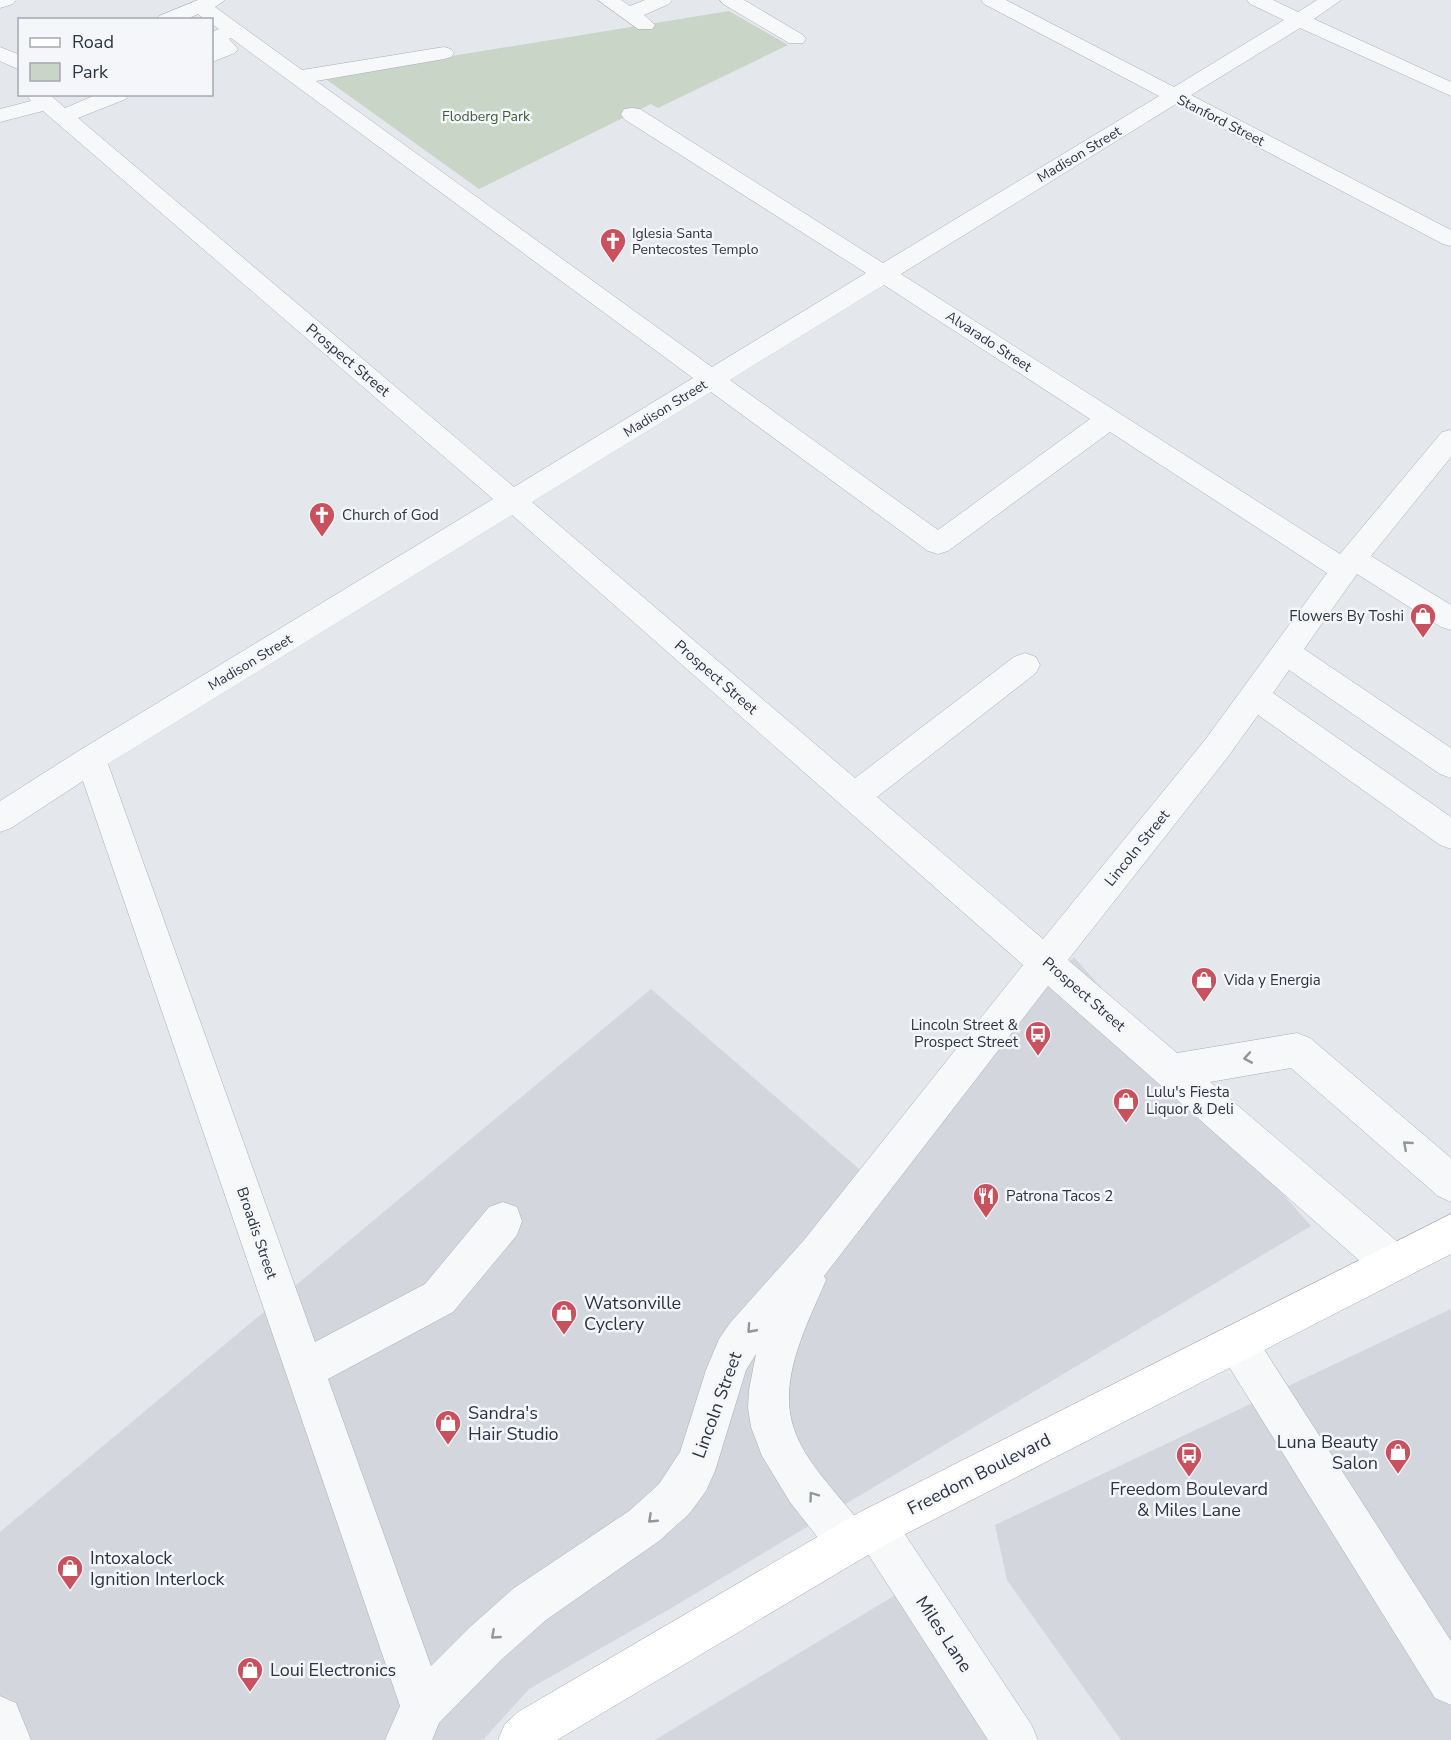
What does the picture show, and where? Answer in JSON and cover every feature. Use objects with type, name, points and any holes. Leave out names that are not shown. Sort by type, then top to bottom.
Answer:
[{"type":"main road","name":"Freedom Boulevard","points":[[532,1736],[861,1535],[1451,1233]]},
{"type":"street","points":[[0,2],[6,0]]},
{"type":"street","points":[[608,0],[637,19],[663,0]]},
{"type":"street","points":[[730,0],[796,39]]},
{"type":"street","name":"Stanford Street","points":[[991,0],[1451,238]]},
{"type":"street","points":[[1257,0],[1451,90]]},
{"type":"street","name":"Madison Street","points":[[0,818],[91,759],[1331,0]]},
{"type":"street","points":[[171,18],[208,3],[234,30],[938,544],[1109,419]]},
{"type":"street","points":[[213,56],[228,49],[215,38],[234,30]]},
{"type":"street","points":[[0,53],[18,63]]},
{"type":"street","points":[[301,77],[444,53]]},
{"type":"street","points":[[0,116],[48,105],[105,96]]},
{"type":"street","name":"Prospect Street","points":[[48,105],[514,502],[1392,1263]]},
{"type":"street","name":"Alvarado Street","points":[[632,114],[1109,419],[1349,565],[1451,619]]},
{"type":"street","name":"Lincoln Street","points":[[415,1724],[486,1643],[530,1604],[644,1526],[674,1499],[691,1476],[703,1448],[733,1353],[744,1337],[818,1254],[1216,749],[1349,565],[1451,439]]},
{"type":"street","points":[[1286,652],[1451,765]]},
{"type":"street","points":[[854,796],[1025,665]]},
{"type":"street","points":[[1254,696],[1451,835]]},
{"type":"street","name":"Broadis Street","points":[[91,759],[304,1369],[415,1724]]},
{"type":"street","points":[[1173,1071],[1297,1050],[1451,1183]]},
{"type":"street","points":[[304,1369],[439,1298],[503,1221]]},
{"type":"street","name":"Lincoln Street","points":[[818,1254],[781,1342],[769,1392],[772,1427],[780,1447],[861,1535]]},
{"type":"street","points":[[1237,1342],[1451,1682]]},
{"type":"street","name":"Miles Lane","points":[[861,1535],[1015,1740]]},
{"type":"street","points":[[0,1719],[8,1740]]},
{"type":"shaded area","points":[[1074,957],[1311,1226],[668,1610],[529,1689],[483,1740],[0,1740],[0,1532],[651,989],[873,1181]]},
{"type":"shaded area","points":[[1451,1309],[1451,1740],[1121,1740],[1007,1580],[995,1525]]},
{"type":"shaded area","points":[[902,1591],[997,1740],[655,1740]]},
{"type":"green space","name":"Flodberg Park","points":[[729,11],[788,45],[658,108],[651,104],[479,189],[323,77]]},
{"type":"place","name":"Iglesia Santa Pentecostes Templo","points":[[613,264]]},
{"type":"place","name":"Church of God","points":[[322,538]]},
{"type":"place","name":"Flowers By Toshi","points":[[1423,639]]},
{"type":"place","name":"Vida y Energia","points":[[1204,1003]]},
{"type":"place","name":"Lincoln Street & Prospect Street","points":[[1038,1057]]},
{"type":"place","name":"Lulu's Fiesta Liquor & Deli","points":[[1126,1124]]},
{"type":"place","name":"Patrona Tacos 2","points":[[986,1219]]},
{"type":"place","name":"Watsonville Cyclery","points":[[564,1336]]},
{"type":"place","name":"Sandra's Hair Studio","points":[[448,1446]]},
{"type":"place","name":"Luna Beauty Salon","points":[[1398,1475]]},
{"type":"place","name":"Freedom Boulevard & Miles Lane","points":[[1189,1478]]},
{"type":"place","name":"Intoxalock Ignition Interlock","points":[[70,1591]]},
{"type":"place","name":"Loui Electronics","points":[[250,1693]]}]
